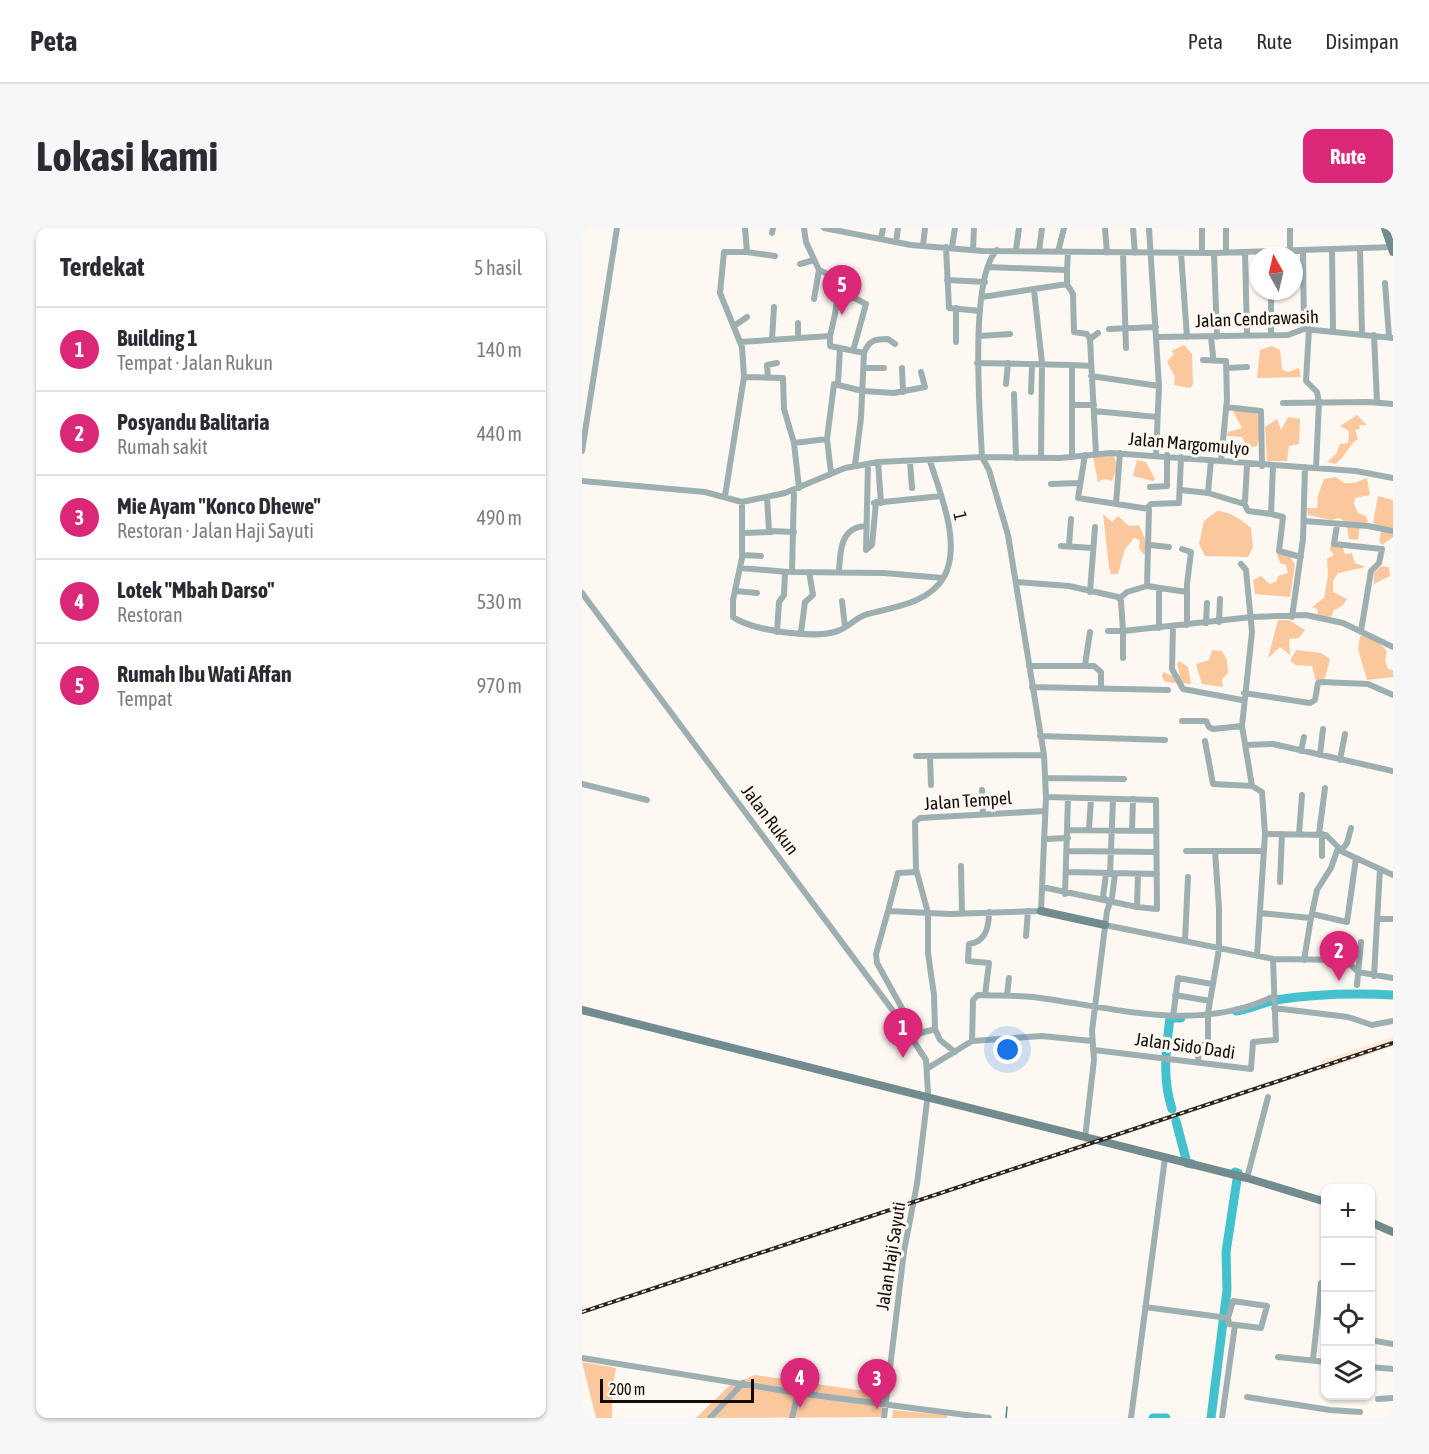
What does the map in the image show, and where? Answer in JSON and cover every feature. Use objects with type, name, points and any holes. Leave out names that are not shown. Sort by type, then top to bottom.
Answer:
[{"type":"main road","points":[[1385,228],[1393,249]]},
{"type":"main road","points":[[1041,911],[1105,925]]},
{"type":"main road","points":[[582,1010],[1240,1176],[1321,1200]]},
{"type":"main road","points":[[1375,1224],[1393,1232]]},
{"type":"street","points":[[582,451],[617,228]]},
{"type":"street","points":[[745,228],[747,252]]},
{"type":"street","points":[[804,228],[819,270],[814,299]]},
{"type":"street","points":[[824,228],[923,246],[983,251],[1249,252]]},
{"type":"street","points":[[881,239],[883,228]]},
{"type":"street","points":[[896,242],[898,228]]},
{"type":"street","points":[[923,246],[925,228]]},
{"type":"street","points":[[955,228],[949,247],[947,280],[949,308],[980,311]]},
{"type":"street","points":[[972,250],[974,228]]},
{"type":"street","points":[[1016,250],[1018,228]]},
{"type":"street","points":[[1039,250],[1042,228]]},
{"type":"street","points":[[1058,252],[1065,228]]},
{"type":"street","points":[[1105,228],[1107,253]]},
{"type":"street","points":[[1132,228],[1135,253]]},
{"type":"street","points":[[1149,228],[1159,386],[1156,455]]},
{"type":"street","points":[[1202,228],[1202,253]]},
{"type":"street","points":[[1226,228],[1226,253]]},
{"type":"street","points":[[1290,228],[1290,246]]},
{"type":"street","points":[[1360,248],[1362,333]]},
{"type":"street","points":[[1332,249],[1333,331]]},
{"type":"street","points":[[1316,468],[1319,402],[1317,392],[1306,381],[1303,250],[1393,249]]},
{"type":"street","points":[[888,910],[962,914],[1041,911],[1046,797],[1044,755],[1017,582],[999,501],[989,470],[982,457],[977,363],[980,311],[990,257],[997,250]]},
{"type":"street","points":[[983,251],[990,257]]},
{"type":"street","points":[[725,496],[744,377],[740,342],[720,293],[724,252],[775,256]]},
{"type":"street","points":[[1068,252],[1067,284],[1073,294],[1074,332],[1087,334],[1090,339],[1096,454]]},
{"type":"street","points":[[1245,252],[1247,335]]},
{"type":"street","points":[[1123,253],[1126,348]]},
{"type":"street","points":[[1181,253],[1187,336]]},
{"type":"street","points":[[1213,356],[1214,253]]},
{"type":"street","points":[[800,264],[814,260]]},
{"type":"street","points":[[988,267],[1067,270]]},
{"type":"street","points":[[819,270],[834,277],[837,289],[830,346],[864,353]]},
{"type":"street","points":[[947,280],[985,282]]},
{"type":"street","points":[[1385,283],[1391,338]]},
{"type":"street","points":[[982,297],[1067,284]]},
{"type":"street","points":[[837,289],[866,304],[853,351]]},
{"type":"street","points":[[1034,290],[1042,363],[1041,458]]},
{"type":"street","points":[[1271,300],[1271,334]]},
{"type":"street","points":[[772,339],[774,307]]},
{"type":"street","points":[[956,308],[956,342]]},
{"type":"street","points":[[734,326],[747,317]]},
{"type":"street","points":[[798,323],[798,338]]},
{"type":"street","points":[[1108,329],[1156,327]]},
{"type":"street","name":"Jalan Cendrawasih","points":[[1157,337],[1288,335],[1306,329],[1362,333],[1391,338]]},
{"type":"street","points":[[1090,339],[1098,333]]},
{"type":"street","points":[[979,336],[1010,334]]},
{"type":"street","points":[[1374,335],[1377,402]]},
{"type":"street","points":[[740,342],[830,336]]},
{"type":"street","points":[[855,465],[863,391],[864,353],[867,344],[872,340],[888,339],[895,344]]},
{"type":"street","points":[[831,474],[827,439],[832,414],[833,387],[838,383],[840,348]]},
{"type":"street","points":[[1203,360],[1225,360],[1227,368],[1221,461]]},
{"type":"street","points":[[768,376],[768,364],[777,363]]},
{"type":"street","points":[[977,363],[1091,366]]},
{"type":"street","points":[[1006,384],[1008,363]]},
{"type":"street","points":[[1031,392],[1032,364]]},
{"type":"street","points":[[1072,365],[1072,457]]},
{"type":"street","points":[[1227,368],[1247,367]]},
{"type":"street","points":[[864,368],[884,368]]},
{"type":"street","points":[[902,368],[903,392]]},
{"type":"street","points":[[838,383],[863,391],[903,392],[925,387],[921,372]]},
{"type":"street","points":[[1091,376],[1159,386]]},
{"type":"street","points":[[744,377],[783,378],[784,409],[794,443],[796,489],[794,532],[784,595],[779,602],[777,632]]},
{"type":"street","points":[[1014,394],[1016,458]]},
{"type":"street","points":[[1283,403],[1377,402],[1393,404]]},
{"type":"street","points":[[1072,405],[1156,417]]},
{"type":"street","points":[[1226,407],[1261,411],[1262,466]]},
{"type":"street","points":[[794,443],[827,439]]},
{"type":"street","points":[[1116,504],[1120,453]]},
{"type":"street","name":"Jalan Margomulyo","points":[[742,502],[796,489],[855,465],[982,457],[1041,458],[1120,453],[1167,455],[1247,465],[1316,468],[1393,478]]},
{"type":"street","points":[[1085,455],[1077,497],[1080,500],[1148,507],[1151,504],[1178,503],[1181,490],[1181,457]]},
{"type":"street","points":[[1150,487],[1167,486],[1167,455]]},
{"type":"street","points":[[1208,493],[1211,460]]},
{"type":"street","name":"1","points":[[930,461],[950,545],[943,578]]},
{"type":"street","points":[[868,464],[866,550],[873,545],[878,503],[878,462]]},
{"type":"street","points":[[910,462],[912,488]]},
{"type":"street","points":[[1247,465],[1244,503],[1248,511],[1282,517],[1280,551],[1301,558]]},
{"type":"street","points":[[1271,514],[1273,466]]},
{"type":"street","points":[[1292,617],[1301,558],[1305,467]]},
{"type":"street","points":[[582,481],[654,486],[725,496],[742,502],[742,555],[733,617],[752,627],[777,632],[834,632],[864,615],[915,601],[943,578]]},
{"type":"street","points":[[1051,484],[1079,483]]},
{"type":"street","points":[[1181,490],[1208,493],[1244,503]]},
{"type":"street","points":[[868,503],[940,496]]},
{"type":"street","points":[[768,497],[768,528],[771,532]]},
{"type":"street","points":[[1147,586],[1150,545],[1148,507]]},
{"type":"street","points":[[1069,546],[1071,519]]},
{"type":"street","points":[[1304,521],[1368,526],[1393,531]]},
{"type":"street","points":[[1336,525],[1334,544],[1382,549],[1379,563],[1371,571],[1361,631]]},
{"type":"street","points":[[839,572],[844,538],[854,529],[866,526]]},
{"type":"street","points":[[1090,592],[1095,527]]},
{"type":"street","points":[[742,533],[794,532]]},
{"type":"street","points":[[1150,545],[1169,547]]},
{"type":"street","points":[[1061,546],[1093,548]]},
{"type":"street","points":[[1182,549],[1191,552],[1187,592],[1187,625]]},
{"type":"street","points":[[742,555],[760,556]]},
{"type":"street","points":[[1241,564],[1246,570],[1252,617],[1242,726],[1252,786]]},
{"type":"street","points":[[740,568],[943,578]]},
{"type":"street","points":[[801,632],[805,602],[813,595],[809,572]]},
{"type":"street","points":[[1017,582],[1069,586],[1120,598]]},
{"type":"street","points":[[1120,598],[1127,592],[1147,586],[1187,592]]},
{"type":"street","points":[[1159,588],[1159,628]]},
{"type":"street","points":[[736,591],[757,593]]},
{"type":"street","name":"Jalan Rukun","points":[[582,593],[902,1023],[923,1054],[928,1068]]},
{"type":"street","points":[[1120,598],[1123,658]]},
{"type":"street","points":[[1219,622],[1220,599]]},
{"type":"street","points":[[842,601],[844,627]]},
{"type":"street","points":[[1206,623],[1207,603]]},
{"type":"street","points":[[1108,631],[1159,628],[1252,617],[1320,616],[1361,631],[1393,647]]},
{"type":"street","points":[[1173,626],[1172,669],[1184,689],[1310,703],[1315,700],[1318,683],[1362,683],[1393,695]]},
{"type":"street","points":[[1085,665],[1090,632]]},
{"type":"street","points":[[1029,666],[1085,665],[1099,668],[1101,688]]},
{"type":"street","points":[[1032,687],[1167,690]]},
{"type":"street","points":[[1182,721],[1206,721],[1209,727],[1214,729],[1242,726]]},
{"type":"street","points":[[1320,756],[1323,729]]},
{"type":"street","points":[[1340,760],[1345,734]]},
{"type":"street","points":[[1041,736],[1165,740]]},
{"type":"street","points":[[1301,751],[1304,737]]},
{"type":"street","points":[[1206,741],[1213,784],[1252,786],[1262,792],[1265,834],[1257,956]]},
{"type":"street","points":[[1246,745],[1263,743],[1393,771]]},
{"type":"street","points":[[916,756],[1044,755]]},
{"type":"street","points":[[930,756],[931,785]]},
{"type":"street","points":[[1046,778],[1124,779]]},
{"type":"street","points":[[582,784],[647,800]]},
{"type":"street","points":[[1322,855],[1320,834],[1324,788]]},
{"type":"street","points":[[982,790],[983,814]]},
{"type":"street","points":[[1299,834],[1302,795]]},
{"type":"street","points":[[1042,888],[1108,902],[1157,909],[1156,800],[1046,797]]},
{"type":"street","points":[[1065,894],[1068,872],[1068,798]]},
{"type":"street","points":[[1089,829],[1091,799]]},
{"type":"street","points":[[1108,902],[1103,897],[1110,874],[1113,799]]},
{"type":"street","points":[[1132,830],[1133,799]]},
{"type":"street","name":"Jalan Tempel","points":[[935,1029],[934,995],[928,953],[928,913],[916,872],[914,827],[917,820],[1045,811]]},
{"type":"street","points":[[1304,960],[1317,890],[1340,850],[1347,843],[1351,828]]},
{"type":"street","points":[[1068,830],[1155,831]]},
{"type":"street","points":[[1265,834],[1320,834],[1331,837],[1340,850],[1393,875]]},
{"type":"street","points":[[1281,882],[1282,834]]},
{"type":"street","points":[[1044,839],[1068,838]]},
{"type":"street","points":[[1186,850],[1264,851]]},
{"type":"street","points":[[1067,851],[1156,852]]},
{"type":"street","points":[[1198,1062],[1198,1048],[1208,1041],[1208,1014],[1219,949],[1215,851]]},
{"type":"street","points":[[1260,914],[1311,916],[1347,922],[1356,858]]},
{"type":"street","points":[[962,866],[962,914]]},
{"type":"street","points":[[1374,976],[1380,869]]},
{"type":"street","points":[[902,1023],[903,1010],[877,963],[876,954],[898,873],[916,872]]},
{"type":"street","points":[[1068,872],[1157,874]]},
{"type":"street","points":[[1137,907],[1138,874]]},
{"type":"street","points":[[1185,941],[1188,877]]},
{"type":"street","points":[[1085,1138],[1094,1050],[1092,1041],[1095,1008],[1108,902]]},
{"type":"street","points":[[1026,936],[1028,911]]},
{"type":"street","points":[[985,995],[989,963],[968,961],[969,944],[981,940],[988,929],[990,912]]},
{"type":"street","points":[[1378,919],[1393,919]]},
{"type":"street","points":[[1105,925],[1273,959],[1347,961],[1358,972],[1393,978]]},
{"type":"street","points":[[1357,985],[1361,942]]},
{"type":"street","points":[[1273,959],[1274,1006],[1304,1014],[1348,1017],[1372,1025],[1393,1020]]},
{"type":"street","points":[[1007,995],[1009,978]]},
{"type":"street","points":[[1173,1017],[1178,978],[1212,984]]},
{"type":"street","points":[[972,1041],[973,1000],[978,995],[1007,995],[1173,1017],[1208,1014],[1252,1006],[1274,996]]},
{"type":"street","points":[[1175,996],[1210,1001]]},
{"type":"street","name":"Jalan Sido Dadi","points":[[1094,1050],[1251,1070],[1253,1042],[1276,1041],[1274,1006]]},
{"type":"street","points":[[910,1036],[935,1029],[940,1040],[955,1052]]},
{"type":"street","points":[[928,1068],[972,1041],[1042,1036],[1092,1041]]},
{"type":"street","name":"Jalan Haji Sayuti","points":[[884,1418],[927,1098],[928,1068]]},
{"type":"street","points":[[1240,1176],[1268,1096]]},
{"type":"street","points":[[1131,1418],[1165,1158]]},
{"type":"street","points":[[1313,1360],[1321,1289]]},
{"type":"street","points":[[1145,1307],[1225,1318],[1229,1323],[1235,1325],[1263,1327],[1267,1306],[1233,1301],[1225,1318]]},
{"type":"street","points":[[1317,1315],[1321,1315]]},
{"type":"street","points":[[1222,1418],[1235,1325]]},
{"type":"street","points":[[1375,1341],[1393,1344]]},
{"type":"street","points":[[1278,1357],[1321,1361]]},
{"type":"street","points":[[582,1358],[798,1393],[989,1418]]},
{"type":"street","points":[[1375,1367],[1393,1369]]},
{"type":"street","points":[[710,1418],[744,1383]]},
{"type":"street","points":[[792,1418],[798,1393]]},
{"type":"street","points":[[1247,1397],[1360,1412]]},
{"type":"street","points":[[1378,1399],[1393,1398]]},
{"type":"shaded area","points":[[1184,345],[1192,354],[1193,384],[1190,388],[1174,385],[1175,377],[1167,362],[1174,354],[1171,351]]},
{"type":"shaded area","points":[[1272,346],[1280,350],[1282,369],[1288,372],[1299,368],[1301,377],[1257,378],[1260,350]]},
{"type":"shaded area","points":[[1233,411],[1252,411],[1259,416],[1261,431],[1257,446],[1249,448],[1243,446],[1242,437],[1227,436],[1228,432],[1242,428]]},
{"type":"shaded area","points":[[1357,415],[1367,425],[1359,425],[1360,429],[1355,430],[1358,439],[1339,461],[1335,464],[1327,462],[1336,454],[1340,444],[1348,443],[1349,431],[1340,426]]},
{"type":"shaded area","points":[[1288,417],[1300,419],[1299,444],[1289,446],[1287,461],[1267,461],[1265,427],[1277,419],[1281,430]]},
{"type":"shaded area","points":[[1114,456],[1118,467],[1112,481],[1104,479],[1098,482],[1093,457]]},
{"type":"shaded area","points":[[1137,460],[1146,462],[1155,479],[1153,481],[1133,476]]},
{"type":"shaded area","points":[[1336,477],[1344,483],[1354,483],[1367,478],[1370,495],[1355,498],[1354,504],[1358,513],[1366,516],[1368,522],[1360,525],[1358,540],[1349,539],[1346,522],[1339,518],[1331,520],[1308,515],[1307,508],[1317,508],[1318,495],[1324,479]]},
{"type":"shaded area","points":[[1378,496],[1393,500],[1393,537],[1382,545],[1379,541],[1382,528],[1373,523]]},
{"type":"shaded area","points":[[1217,511],[1235,516],[1251,528],[1253,547],[1248,557],[1205,556],[1199,544],[1204,521]]},
{"type":"shaded area","points":[[1103,514],[1112,522],[1118,516],[1129,526],[1139,525],[1148,546],[1144,555],[1139,548],[1140,540],[1134,538],[1125,549],[1118,574],[1111,574],[1109,567]]},
{"type":"shaded area","points":[[1331,543],[1342,545],[1345,554],[1352,553],[1355,563],[1366,567],[1338,573],[1333,581],[1333,592],[1347,599],[1342,606],[1334,610],[1331,617],[1318,615],[1317,609],[1312,607],[1324,598],[1328,575],[1327,559],[1334,555],[1330,550]]},
{"type":"shaded area","points":[[1287,550],[1295,565],[1290,597],[1255,594],[1253,580],[1261,576],[1270,584],[1277,581],[1278,576],[1288,573],[1286,565],[1280,563],[1277,554]]},
{"type":"shaded area","points":[[1381,566],[1389,567],[1390,576],[1374,584],[1374,573]]},
{"type":"shaded area","points":[[1278,620],[1289,620],[1305,630],[1299,638],[1289,639],[1290,655],[1280,647],[1268,658]]},
{"type":"shaded area","points":[[1360,636],[1375,640],[1387,651],[1385,660],[1388,669],[1393,670],[1393,677],[1367,680],[1358,649]]},
{"type":"shaded area","points":[[1212,650],[1222,651],[1227,660],[1228,673],[1222,679],[1223,687],[1202,684],[1196,664],[1209,660]]},
{"type":"shaded area","points":[[1296,650],[1321,653],[1330,659],[1325,678],[1316,682],[1312,666],[1296,665],[1290,661]]},
{"type":"shaded area","points":[[1179,661],[1188,667],[1191,684],[1165,682],[1162,677],[1163,672],[1177,678],[1180,675],[1177,664]]},
{"type":"shaded area","points":[[1393,1037],[1393,1046],[1323,1071],[1320,1061]]},
{"type":"shaded area","points":[[582,1362],[616,1368],[612,1390],[612,1418],[596,1418]]},
{"type":"shaded area","points":[[755,1375],[885,1394],[883,1417],[696,1418],[729,1386]]},
{"type":"shaded area","points":[[893,1410],[947,1415],[947,1418],[892,1418]]},
{"type":"waterway","points":[[1236,1011],[1271,1001],[1305,996],[1393,995]]},
{"type":"waterway","points":[[1172,1109],[1166,1075],[1167,1041],[1170,1018],[1181,1018]]},
{"type":"waterway","points":[[1176,1121],[1187,1163],[1192,1164]]},
{"type":"waterway","points":[[1211,1418],[1227,1290],[1226,1252],[1238,1173],[1235,1172]]},
{"type":"waterway","points":[[1006,1418],[1007,1407]]},
{"type":"waterway","points":[[1153,1418],[1166,1418]]},
{"type":"railway","points":[[582,1312],[1393,1043]]},
{"type":"place","name":"Rumah Ibu Wati Affan","points":[[842,315]]},
{"type":"place","name":"Posyandu Balitaria","points":[[1339,981]]},
{"type":"place","name":"Building 1","points":[[903,1058]]},
{"type":"place","name":"Lotek \"Mbah Darso\"","points":[[800,1408]]},
{"type":"place","name":"Mie Ayam \"Konco Dhewe\"","points":[[877,1409]]}]
